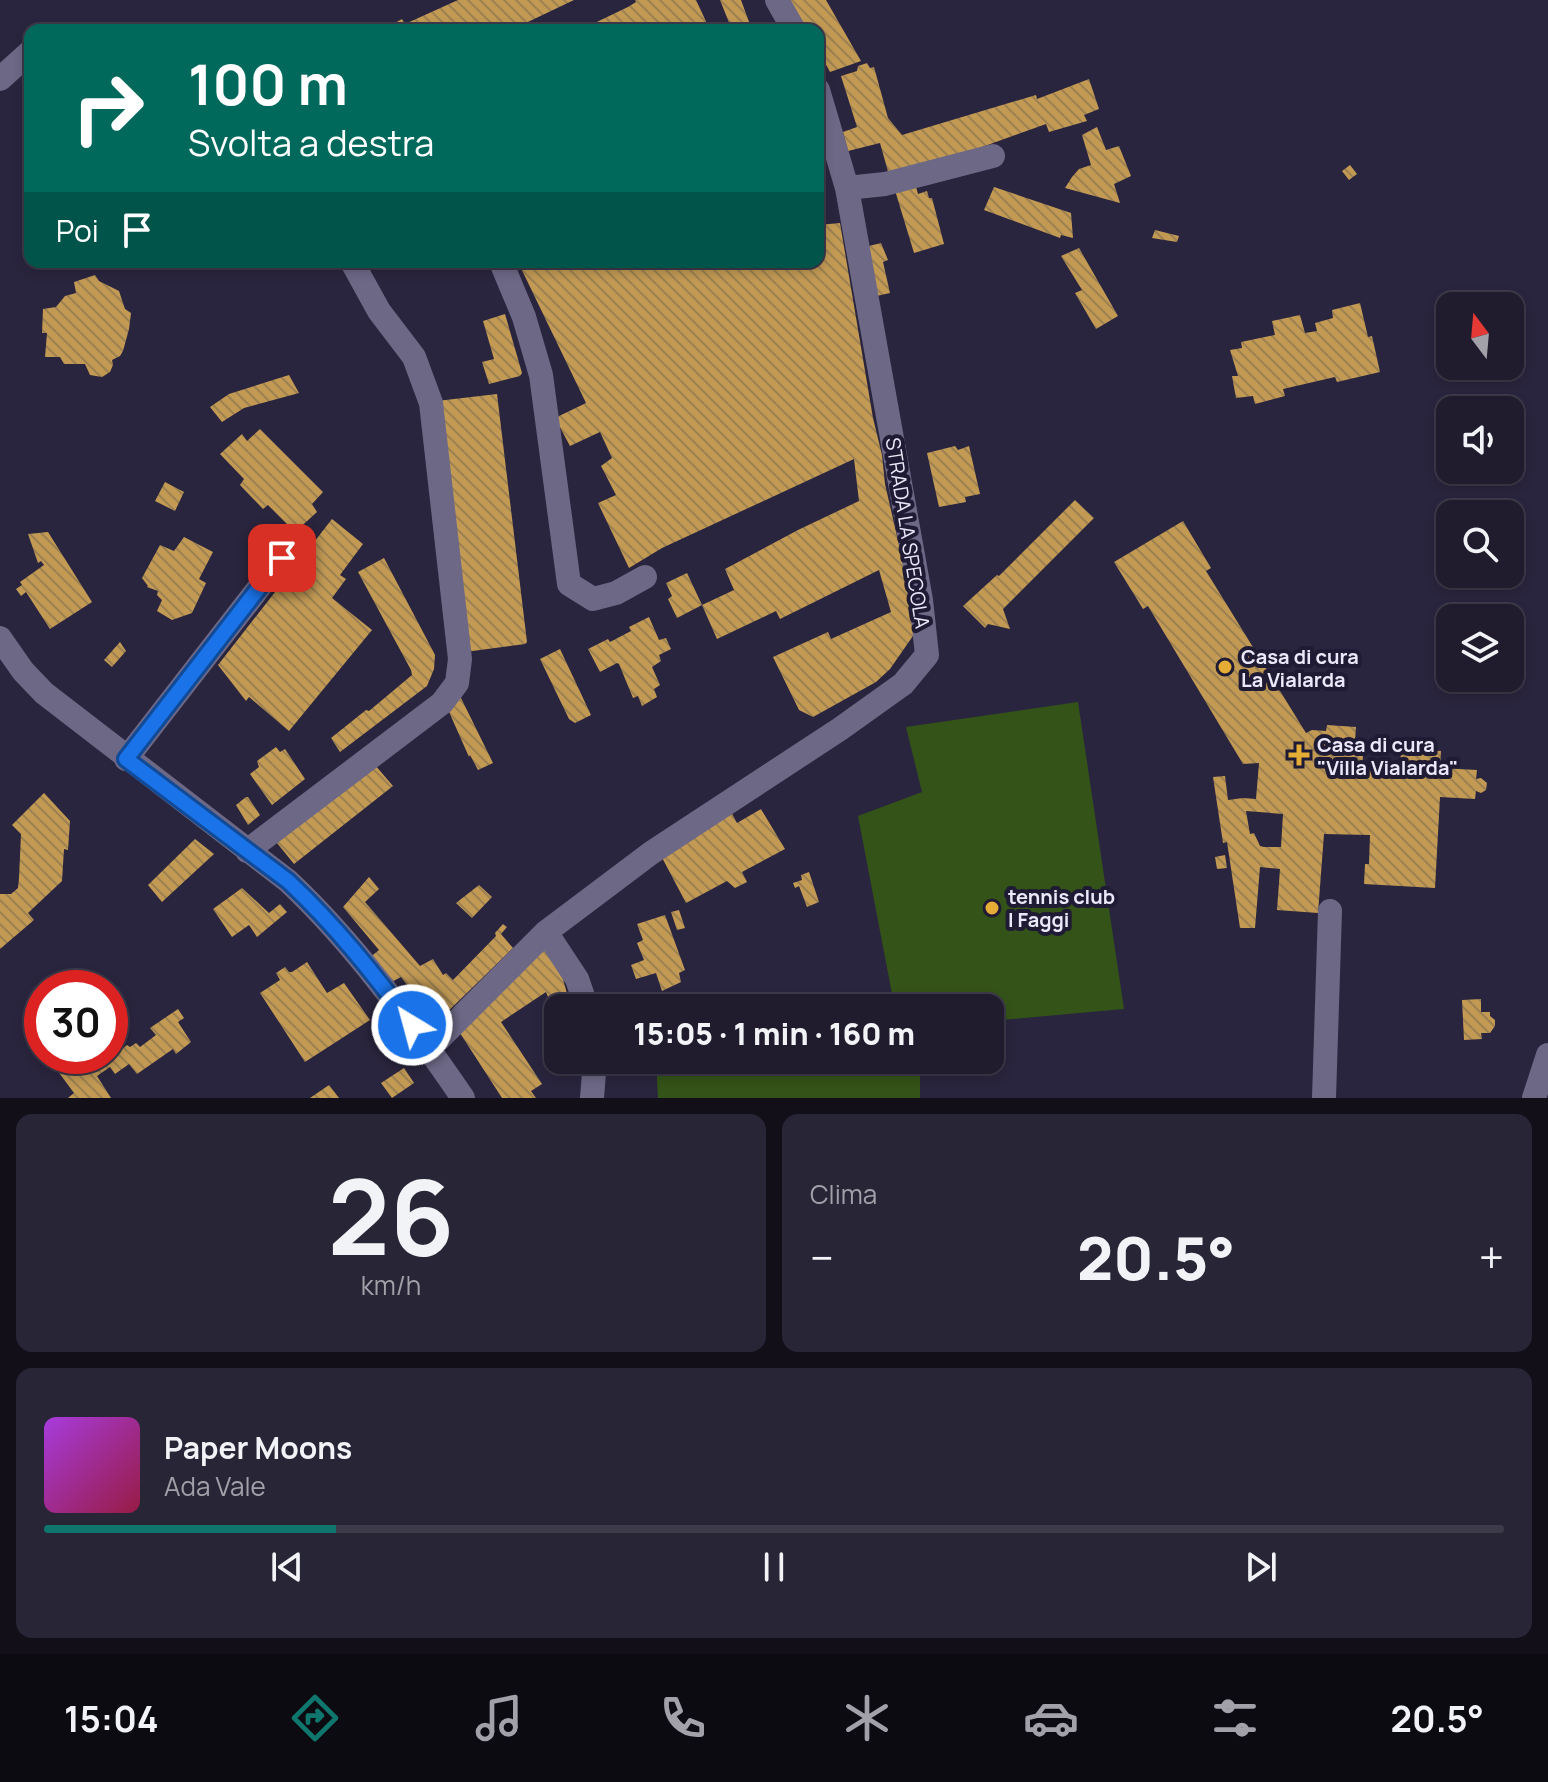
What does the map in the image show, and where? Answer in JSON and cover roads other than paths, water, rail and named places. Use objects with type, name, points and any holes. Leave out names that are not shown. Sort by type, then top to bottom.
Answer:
[{"type":"street","points":[[777,0],[791,24]]},
{"type":"street","points":[[0,79],[24,57]]},
{"type":"street","name":"STRADA LA SPECOLA","points":[[429,1049],[546,932],[651,853],[903,684],[927,655],[921,600],[847,188],[824,110]]},
{"type":"street","points":[[847,188],[885,184],[993,156]]},
{"type":"street","points":[[247,851],[442,703],[457,683],[460,659],[431,403],[414,357],[379,311],[355,268]]},
{"type":"street","points":[[504,268],[524,317],[541,375],[569,584],[593,599],[616,593],[645,577]]},
{"type":"street","points":[[126,759],[282,558]]},
{"type":"street","points":[[0,638],[23,671],[44,693],[288,881],[337,931],[395,1002],[463,1098]]},
{"type":"street","points":[[1324,1098],[1330,911]]},
{"type":"street","points":[[546,932],[577,979],[582,994]]},
{"type":"street","points":[[1534,1098],[1548,1055]]},
{"type":"street","points":[[592,1098],[594,1074]]},
{"type":"place","name":"Casa di cura La Vialarda","points":[[1225,667]]},
{"type":"place","name":"Casa di cura \"Villa Vialarda\"","points":[[1299,755]]},
{"type":"place","name":"tennis club I Faggi","points":[[992,908]]}]
